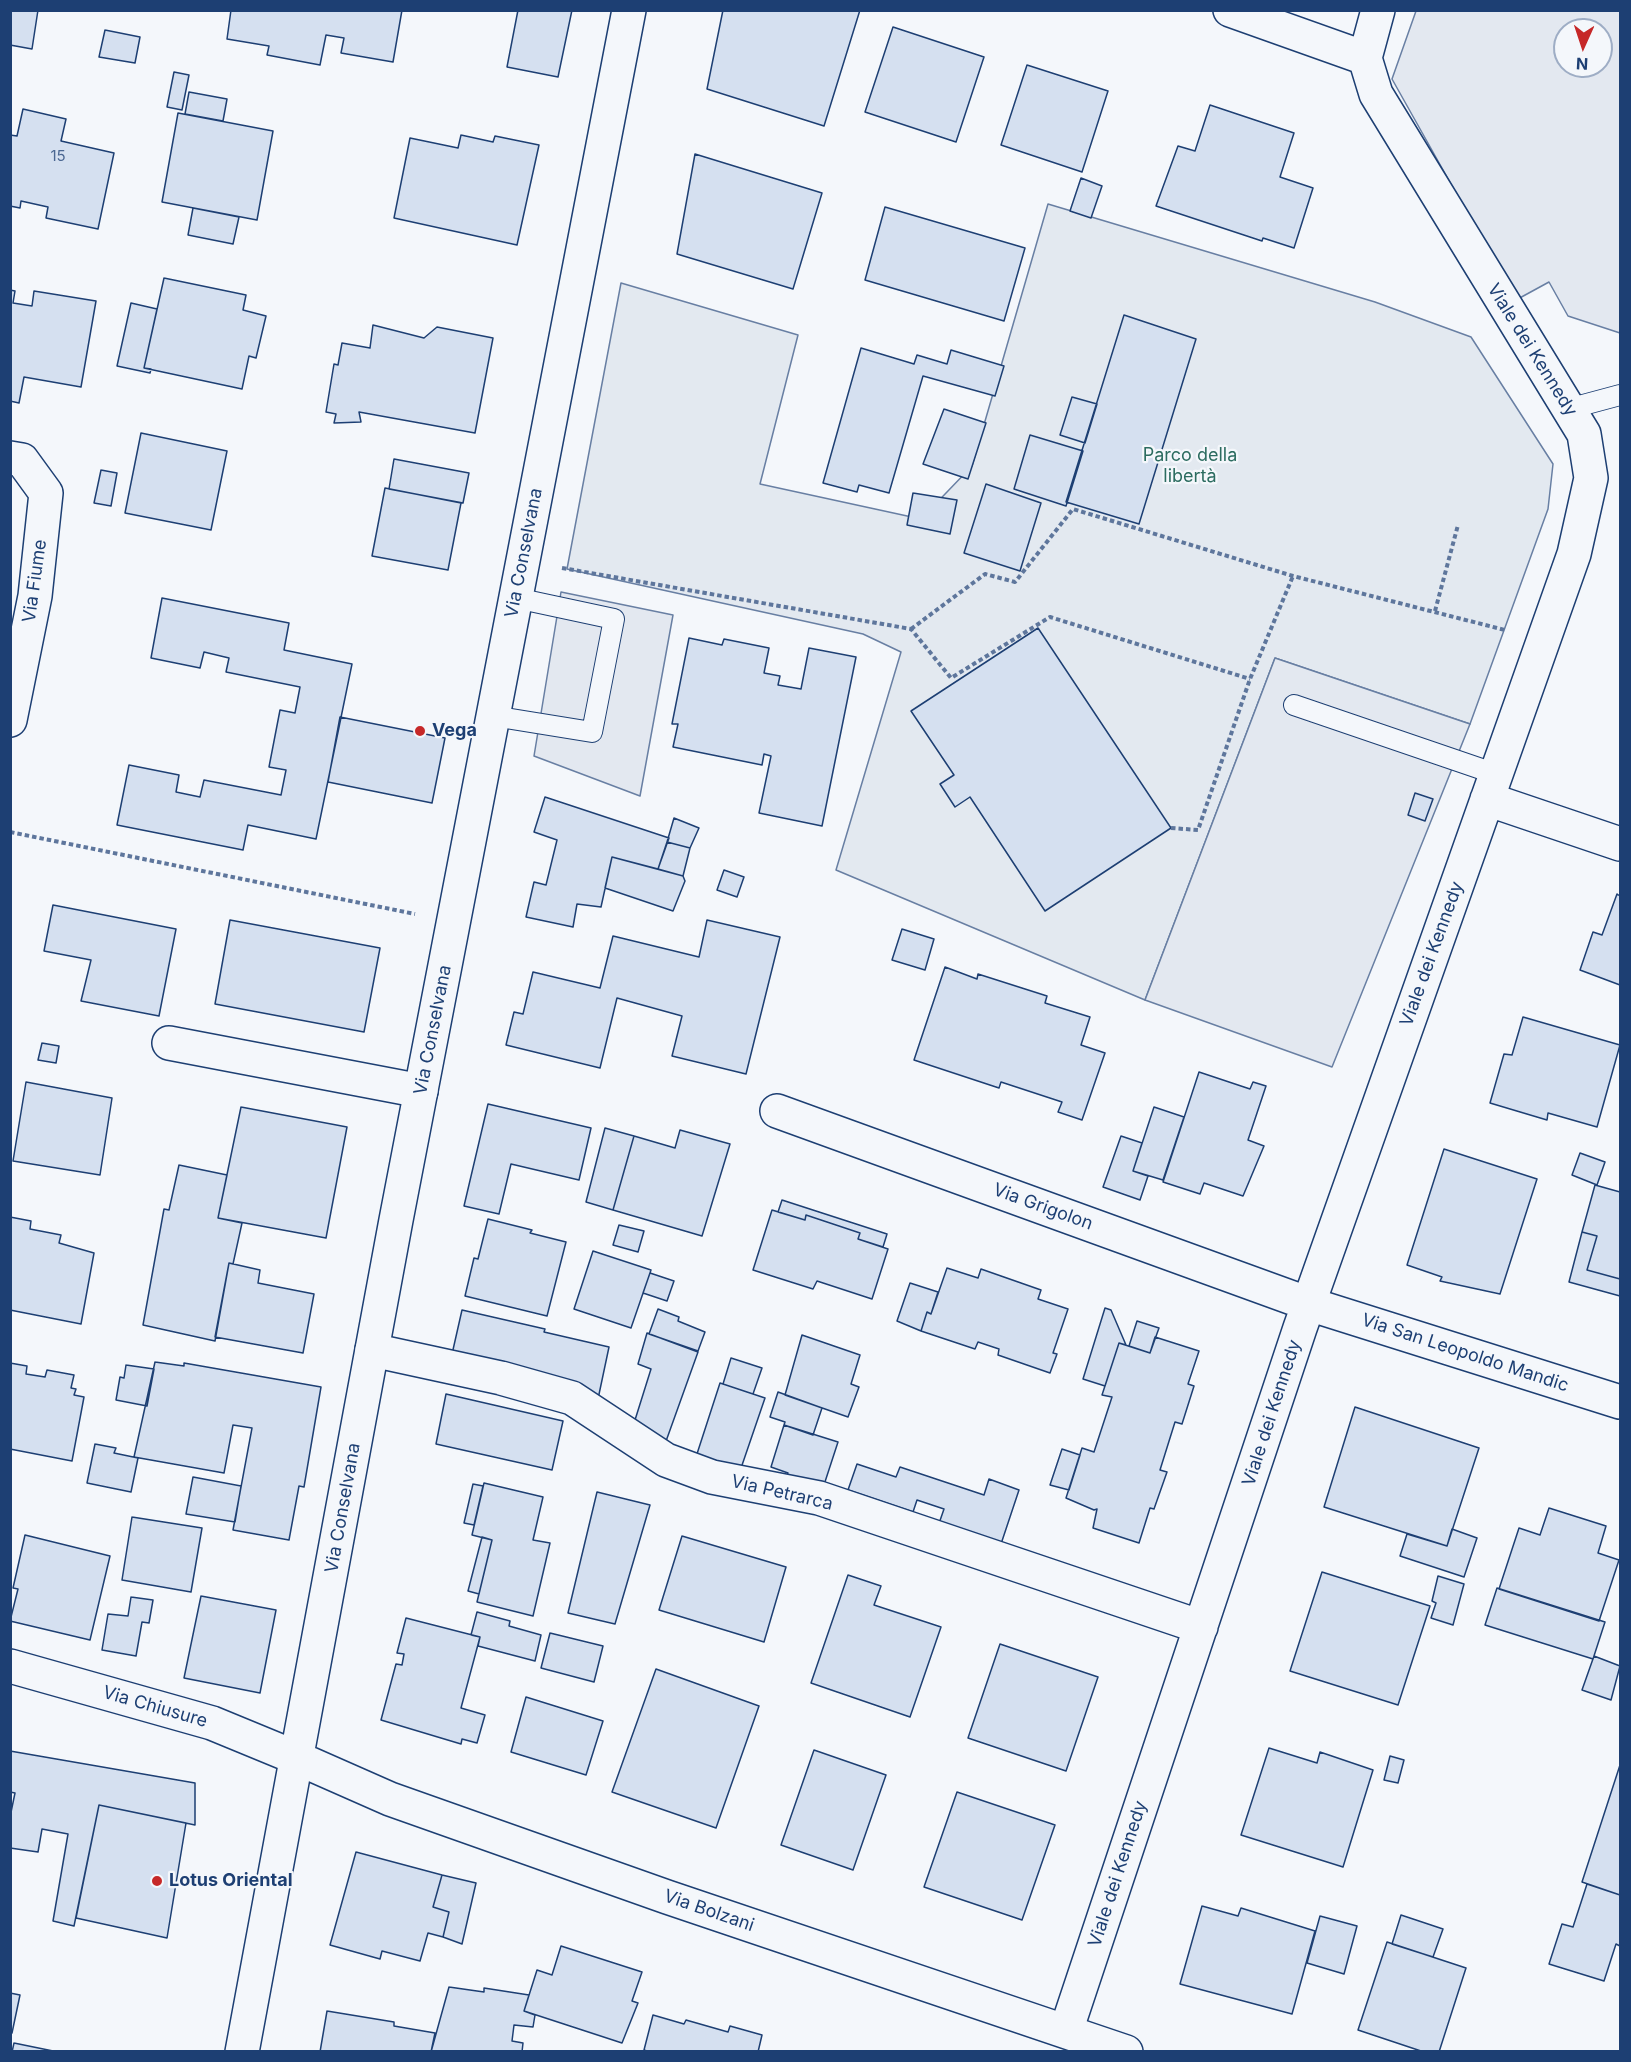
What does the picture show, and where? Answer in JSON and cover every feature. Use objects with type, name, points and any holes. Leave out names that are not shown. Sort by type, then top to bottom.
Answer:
[{"type":"street","name":"Via Conselvana","points":[[243,2052],[372,1350],[629,10]]},
{"type":"street","points":[[1230,10],[1365,58],[1378,10]]},
{"type":"street","name":"Viale dei Kennedy","points":[[1066,2031],[1309,1304],[1574,554],[1591,478],[1584,434],[1376,94],[1365,58]]},
{"type":"street","name":"Via Fiume","points":[[10,458],[22,460],[46,493],[35,596],[10,720]]},
{"type":"street","points":[[1492,787],[1620,844]]},
{"type":"street","points":[[169,1043],[421,1091]]},
{"type":"street","name":"Via Grigolon","points":[[777,1111],[1309,1304]]},
{"type":"street","name":"Via San Leopoldo Mandic","points":[[1309,1304],[1620,1402]]},
{"type":"street","name":"Via Petrarca","points":[[372,1350],[501,1378],[572,1398],[666,1460],[712,1477],[819,1498],[1201,1627]]},
{"type":"street","name":"Via Chiusure","points":[[10,1666],[212,1723],[297,1758]]},
{"type":"street","name":"Via Bolzani","points":[[297,1758],[401,1803],[667,1897],[1126,2052]]},
{"type":"lane","points":[[1568,409],[1620,395]]},
{"type":"lane","points":[[493,716],[592,732],[614,619],[516,598]]},
{"type":"lane","points":[[1294,705],[1492,787]]},
{"type":"path","points":[[910,629],[985,574],[1015,582],[1073,509],[1293,576],[1435,611],[1542,643]]},
{"type":"path","points":[[1435,611],[1458,525]]},
{"type":"path","points":[[523,561],[910,629],[951,678],[1050,617],[1250,679]]},
{"type":"path","points":[[1171,828],[1198,830],[1250,679],[1293,576]]},
{"type":"path","points":[[10,832],[453,922]]},
{"type":"green space","name":"Parco della libertà","points":[[1048,204],[1375,302],[1471,337],[1553,464],[1548,509],[1470,724],[1275,658],[1145,1000],[836,870],[901,652],[863,634],[567,569],[621,283],[798,335],[760,484],[921,519],[972,466]]},
{"type":"shaded area","points":[[1416,11],[1620,11],[1620,333],[1568,316],[1549,282],[1516,300],[1392,79]]},
{"type":"shaded area","points":[[561,592],[673,615],[640,796],[534,756]]},
{"type":"shaded area","points":[[1275,658],[1470,724],[1332,1067],[1145,1000]]},
{"type":"building","points":[[10,10],[38,10],[32,49],[10,45]]},
{"type":"building","points":[[231,10],[402,10],[393,62],[341,53],[344,38],[326,35],[320,65],[267,55],[269,46],[227,39]]},
{"type":"building","points":[[518,10],[572,10],[558,77],[507,67]]},
{"type":"building","points":[[723,10],[860,10],[824,126],[707,89]]},
{"type":"building","points":[[893,27],[984,57],[956,142],[865,112]]},
{"type":"building","points":[[105,30],[140,37],[135,63],[99,57]]},
{"type":"building","points":[[1027,65],[1108,91],[1082,172],[1001,145]]},
{"type":"building","points":[[174,72],[189,75],[182,110],[167,107]]},
{"type":"building","points":[[189,92],[227,99],[223,121],[185,114]]},
{"type":"building","points":[[1210,105],[1294,133],[1280,177],[1313,188],[1294,248],[1263,238],[1262,241],[1156,206],[1178,146],[1195,151]]},
{"type":"building","points":[[23,109],[66,119],[61,141],[114,153],[98,229],[46,218],[48,207],[21,201],[20,208],[10,206],[10,135],[17,136]]},
{"type":"building","points":[[178,113],[273,131],[257,220],[162,202]]},
{"type":"building","points":[[461,135],[493,142],[495,136],[539,145],[517,245],[394,218],[410,138],[458,148]]},
{"type":"building","points":[[695,154],[822,193],[793,289],[677,254]]},
{"type":"building","points":[[1081,178],[1102,186],[1091,218],[1070,211]]},
{"type":"building","points":[[885,207],[1025,248],[1004,321],[865,280]]},
{"type":"building","points":[[193,208],[239,217],[233,244],[188,235]]},
{"type":"building","points":[[164,278],[246,295],[243,310],[266,316],[256,358],[249,356],[242,389],[144,368]]},
{"type":"building","points":[[10,290],[15,291],[13,303],[32,306],[34,291],[96,301],[81,387],[24,377],[19,403],[10,401]]},
{"type":"building","points":[[131,303],[157,309],[144,368],[151,369],[150,373],[117,366]]},
{"type":"building","points":[[1124,315],[1196,339],[1139,524],[1066,502]]},
{"type":"building","points":[[373,325],[424,338],[437,327],[493,338],[475,433],[359,412],[361,422],[334,423],[336,414],[326,412],[334,364],[338,365],[342,343],[370,348]]},
{"type":"building","points":[[861,348],[914,364],[917,355],[947,364],[951,350],[1004,366],[995,396],[923,376],[889,493],[859,485],[857,492],[823,483]]},
{"type":"building","points":[[1072,397],[1097,404],[1085,443],[1060,435]]},
{"type":"building","points":[[944,409],[986,423],[968,479],[923,464]]},
{"type":"building","points":[[141,433],[227,451],[211,530],[125,513]]},
{"type":"building","points":[[1030,435],[1083,451],[1066,506],[1014,489]]},
{"type":"building","points":[[394,459],[469,473],[463,503],[389,489]]},
{"type":"building","points":[[101,470],[117,473],[111,506],[94,503]]},
{"type":"building","points":[[986,484],[1041,503],[1020,571],[964,553]]},
{"type":"building","points":[[385,488],[461,503],[448,570],[372,556]]},
{"type":"building","points":[[913,493],[957,500],[950,534],[907,525]]},
{"type":"building","points":[[162,598],[289,623],[284,650],[352,664],[316,839],[248,825],[243,850],[117,825],[129,765],[179,775],[176,792],[200,797],[204,780],[281,795],[286,770],[269,767],[280,710],[295,713],[300,687],[226,672],[229,658],[204,652],[200,668],[151,658]]},
{"type":"building","points":[[1038,628],[1171,828],[1045,911],[970,797],[955,807],[940,784],[954,775],[911,711]]},
{"type":"building","points":[[689,638],[722,645],[724,639],[769,648],[764,673],[780,676],[778,685],[801,689],[809,648],[856,657],[822,826],[759,813],[771,756],[764,754],[762,765],[673,747],[678,724],[672,724]]},
{"type":"building","points":[[340,717],[445,738],[432,803],[328,782]]},
{"type":"building","points":[[1415,793],[1433,799],[1425,821],[1408,815]]},
{"type":"building","points":[[545,797],[669,838],[658,869],[612,857],[601,907],[577,904],[573,927],[526,917],[534,882],[546,885],[557,840],[534,832]]},
{"type":"building","points":[[674,818],[699,828],[690,848],[667,842]]},
{"type":"building","points":[[667,842],[690,848],[683,876],[658,869]]},
{"type":"building","points":[[612,857],[683,876],[685,881],[673,911],[605,888]]},
{"type":"building","points":[[724,870],[744,877],[737,897],[717,890]]},
{"type":"building","points":[[1617,894],[1620,896],[1620,985],[1580,970],[1593,932],[1602,935]]},
{"type":"building","points":[[53,905],[176,929],[159,1016],[81,1001],[91,960],[44,951]]},
{"type":"building","points":[[230,920],[380,948],[364,1032],[215,1004]]},
{"type":"building","points":[[707,920],[780,937],[746,1074],[672,1056],[682,1016],[617,998],[600,1068],[506,1045],[514,1012],[523,1014],[533,972],[600,988],[613,936],[699,957]]},
{"type":"building","points":[[902,929],[934,939],[925,970],[892,960]]},
{"type":"building","points":[[945,967],[977,979],[978,974],[1047,996],[1045,1003],[1090,1017],[1081,1045],[1105,1053],[1082,1120],[1058,1112],[1062,1102],[1001,1082],[999,1088],[914,1060]]},
{"type":"building","points":[[1523,1017],[1620,1045],[1597,1127],[1548,1113],[1547,1120],[1490,1103],[1504,1054],[1512,1055]]},
{"type":"building","points":[[42,1043],[59,1046],[56,1063],[38,1060]]},
{"type":"building","points":[[1199,1072],[1250,1089],[1253,1082],[1266,1086],[1248,1140],[1264,1146],[1243,1196],[1204,1183],[1200,1194],[1163,1182]]},
{"type":"building","points":[[26,1082],[112,1098],[100,1175],[13,1161]]},
{"type":"building","points":[[488,1104],[591,1128],[579,1180],[511,1164],[499,1214],[464,1206]]},
{"type":"building","points":[[241,1107],[347,1127],[326,1238],[218,1218]]},
{"type":"building","points":[[1154,1107],[1184,1117],[1163,1180],[1133,1171]]},
{"type":"building","points":[[605,1128],[634,1136],[613,1210],[586,1202]]},
{"type":"building","points":[[680,1130],[730,1144],[702,1236],[613,1210],[634,1136],[675,1148]]},
{"type":"building","points":[[1121,1136],[1142,1143],[1133,1171],[1148,1176],[1140,1200],[1103,1187]]},
{"type":"building","points":[[1444,1149],[1537,1179],[1500,1294],[1440,1281],[1442,1277],[1407,1265]]},
{"type":"building","points":[[1580,1153],[1605,1162],[1597,1185],[1572,1175]]},
{"type":"building","points":[[179,1165],[227,1175],[218,1218],[242,1223],[233,1264],[229,1263],[215,1341],[143,1325],[164,1209],[169,1210]]},
{"type":"building","points":[[1595,1185],[1620,1192],[1620,1279],[1587,1270],[1597,1236],[1582,1232]]},
{"type":"building","points":[[782,1200],[887,1234],[883,1247],[858,1239],[860,1233],[806,1215],[805,1220],[778,1212]]},
{"type":"building","points":[[772,1210],[805,1220],[806,1215],[860,1233],[858,1239],[888,1249],[872,1299],[817,1281],[813,1289],[753,1270]]},
{"type":"building","points":[[10,1217],[31,1221],[30,1229],[61,1235],[59,1243],[94,1253],[81,1324],[10,1310]]},
{"type":"building","points":[[488,1219],[532,1230],[530,1233],[566,1242],[547,1316],[465,1296],[474,1258],[478,1259]]},
{"type":"building","points":[[619,1225],[644,1231],[638,1252],[613,1245]]},
{"type":"building","points":[[1582,1232],[1597,1236],[1587,1270],[1620,1279],[1620,1296],[1569,1282]]},
{"type":"building","points":[[593,1251],[651,1270],[631,1328],[574,1309]]},
{"type":"building","points":[[229,1263],[260,1270],[258,1283],[314,1294],[303,1353],[215,1337]]},
{"type":"building","points":[[947,1268],[978,1278],[981,1269],[1041,1290],[1038,1299],[1068,1309],[1053,1353],[1057,1354],[1050,1373],[998,1355],[999,1349],[978,1342],[975,1349],[921,1331],[927,1312],[931,1314]]},
{"type":"building","points":[[650,1273],[674,1281],[667,1301],[643,1293]]},
{"type":"building","points":[[910,1283],[938,1292],[931,1314],[927,1312],[921,1331],[897,1321]]},
{"type":"building","points":[[1105,1308],[1111,1310],[1126,1345],[1119,1343],[1105,1386],[1083,1379]]},
{"type":"building","points":[[658,1309],[679,1317],[678,1321],[705,1332],[698,1351],[649,1334]]},
{"type":"building","points":[[462,1310],[545,1329],[544,1332],[609,1347],[598,1399],[450,1363]]},
{"type":"building","points":[[1137,1321],[1159,1328],[1150,1353],[1129,1346]]},
{"type":"building","points":[[647,1333],[698,1352],[665,1444],[640,1431],[635,1420],[651,1369],[638,1364]]},
{"type":"building","points":[[802,1335],[860,1355],[851,1384],[859,1387],[848,1417],[785,1395]]},
{"type":"building","points":[[1155,1337],[1199,1351],[1188,1384],[1194,1386],[1182,1424],[1175,1422],[1160,1470],[1167,1472],[1154,1509],[1150,1508],[1139,1543],[1093,1528],[1097,1509],[1094,1510],[1066,1498],[1082,1448],[1094,1452],[1112,1397],[1102,1395],[1119,1343],[1150,1353]]},
{"type":"building","points":[[731,1358],[762,1368],[753,1394],[723,1384]]},
{"type":"building","points":[[155,1362],[184,1366],[184,1363],[321,1387],[304,1487],[299,1486],[289,1540],[233,1530],[252,1428],[233,1425],[224,1473],[134,1457]]},
{"type":"building","points":[[10,1363],[27,1366],[26,1374],[45,1377],[47,1370],[74,1375],[71,1388],[76,1389],[74,1395],[84,1397],[72,1461],[10,1449]]},
{"type":"building","points":[[126,1365],[154,1369],[147,1406],[116,1400],[120,1377],[124,1378]]},
{"type":"building","points":[[720,1383],[765,1398],[739,1474],[695,1460]]},
{"type":"building","points":[[778,1392],[822,1408],[813,1435],[784,1425],[785,1422],[770,1417]]},
{"type":"building","points":[[446,1394],[563,1421],[552,1470],[436,1444]]},
{"type":"building","points":[[1355,1407],[1479,1448],[1447,1546],[1324,1507]]},
{"type":"building","points":[[784,1425],[838,1442],[822,1491],[785,1479],[788,1473],[771,1467]]},
{"type":"building","points":[[95,1444],[116,1448],[114,1453],[138,1458],[131,1492],[87,1483]]},
{"type":"building","points":[[1062,1449],[1080,1455],[1069,1490],[1050,1485]]},
{"type":"building","points":[[857,1464],[896,1477],[900,1467],[984,1495],[989,1479],[1019,1490],[997,1556],[935,1535],[944,1509],[917,1500],[913,1512],[848,1490]]},
{"type":"building","points":[[193,1477],[241,1486],[235,1522],[186,1514]]},
{"type":"building","points":[[484,1483],[543,1497],[533,1540],[550,1543],[533,1616],[477,1602],[492,1540],[472,1535]]},
{"type":"building","points":[[473,1484],[483,1486],[474,1525],[464,1523]]},
{"type":"building","points":[[597,1492],[650,1505],[615,1624],[568,1613]]},
{"type":"building","points":[[1549,1508],[1606,1526],[1598,1553],[1619,1560],[1599,1621],[1499,1589],[1519,1528],[1540,1535]]},
{"type":"building","points":[[132,1517],[202,1528],[191,1592],[122,1580]]},
{"type":"building","points":[[1452,1529],[1477,1538],[1464,1577],[1400,1556],[1407,1534],[1447,1546]]},
{"type":"building","points":[[25,1535],[110,1556],[90,1640],[10,1621],[18,1589],[13,1588]]},
{"type":"building","points":[[682,1536],[786,1567],[764,1642],[659,1610]]},
{"type":"building","points":[[482,1537],[492,1540],[479,1594],[468,1591]]},
{"type":"building","points":[[1322,1572],[1430,1606],[1398,1705],[1290,1671]]},
{"type":"building","points":[[848,1575],[881,1586],[874,1605],[941,1627],[910,1717],[811,1683]]},
{"type":"building","points":[[1438,1576],[1464,1584],[1453,1625],[1431,1618],[1436,1603],[1432,1601]]},
{"type":"building","points":[[1497,1588],[1605,1622],[1593,1659],[1485,1625]]},
{"type":"building","points":[[201,1596],[276,1610],[260,1693],[184,1678]]},
{"type":"building","points":[[131,1597],[153,1600],[149,1623],[142,1622],[136,1656],[102,1650],[108,1614],[128,1616]]},
{"type":"building","points":[[477,1612],[510,1621],[509,1626],[541,1635],[535,1661],[478,1646],[480,1637],[471,1635]]},
{"type":"building","points":[[406,1618],[480,1637],[461,1708],[485,1715],[477,1743],[462,1739],[461,1744],[381,1720],[396,1664],[402,1665],[404,1654],[397,1653]]},
{"type":"building","points":[[550,1633],[603,1646],[594,1682],[541,1668]]},
{"type":"building","points":[[1000,1644],[1098,1677],[1066,1771],[968,1738]]},
{"type":"building","points":[[1594,1656],[1620,1666],[1611,1700],[1582,1690]]},
{"type":"building","points":[[656,1669],[759,1706],[716,1828],[612,1792]]},
{"type":"building","points":[[526,1697],[603,1721],[586,1775],[511,1752]]},
{"type":"building","points":[[1269,1748],[1317,1763],[1320,1752],[1373,1770],[1343,1867],[1241,1835]]},
{"type":"building","points":[[814,1750],[886,1775],[853,1870],[781,1845]]},
{"type":"building","points":[[10,1751],[195,1783],[195,1825],[99,1805],[74,1926],[53,1921],[68,1834],[42,1829],[38,1852],[10,1848],[10,1817],[15,1793],[10,1792]]},
{"type":"building","points":[[1390,1756],[1404,1760],[1398,1783],[1384,1780]]},
{"type":"building","points":[[1620,1765],[1620,1895],[1582,1882]]},
{"type":"building","points":[[957,1792],[1055,1825],[1022,1920],[924,1887]]},
{"type":"building","points":[[99,1805],[186,1823],[167,1938],[76,1918]]},
{"type":"building","points":[[356,1852],[442,1875],[433,1907],[449,1912],[443,1937],[428,1933],[420,1961],[382,1951],[380,1959],[330,1945]]},
{"type":"building","points":[[442,1875],[476,1883],[462,1944],[443,1937],[449,1912],[433,1907]]},
{"type":"building","points":[[1587,1884],[1620,1895],[1620,1946],[1616,1944],[1604,1981],[1549,1964],[1562,1924],[1573,1927]]},
{"type":"building","points":[[1202,1906],[1238,1916],[1241,1908],[1315,1931],[1292,2014],[1180,1984]]},
{"type":"building","points":[[1401,1915],[1443,1929],[1433,1957],[1392,1944]]},
{"type":"building","points":[[1320,1916],[1357,1926],[1344,1974],[1307,1963]]},
{"type":"building","points":[[1387,1942],[1466,1968],[1439,2052],[1424,2052],[1358,2030]]},
{"type":"building","points":[[561,1946],[642,1972],[632,2001],[638,2003],[622,2043],[524,2011],[537,1970],[552,1975]]},
{"type":"building","points":[[449,1987],[484,1992],[484,1988],[529,1995],[524,2011],[535,2015],[533,2027],[514,2025],[512,2041],[523,2043],[522,2052],[431,2052]]},
{"type":"building","points":[[10,1993],[20,1995],[12,2033],[10,2033]]},
{"type":"building","points":[[327,2011],[394,2022],[394,2026],[435,2033],[431,2052],[320,2052]]},
{"type":"building","points":[[653,2015],[684,2024],[686,2020],[728,2032],[730,2026],[762,2035],[758,2052],[650,2052],[644,2050]]},
{"type":"building","points":[[14,2043],[58,2052],[12,2052]]},
{"type":"place","name":"Vega","points":[[420,731]]},
{"type":"place","name":"Lotus Oriental","points":[[157,1881]]}]
